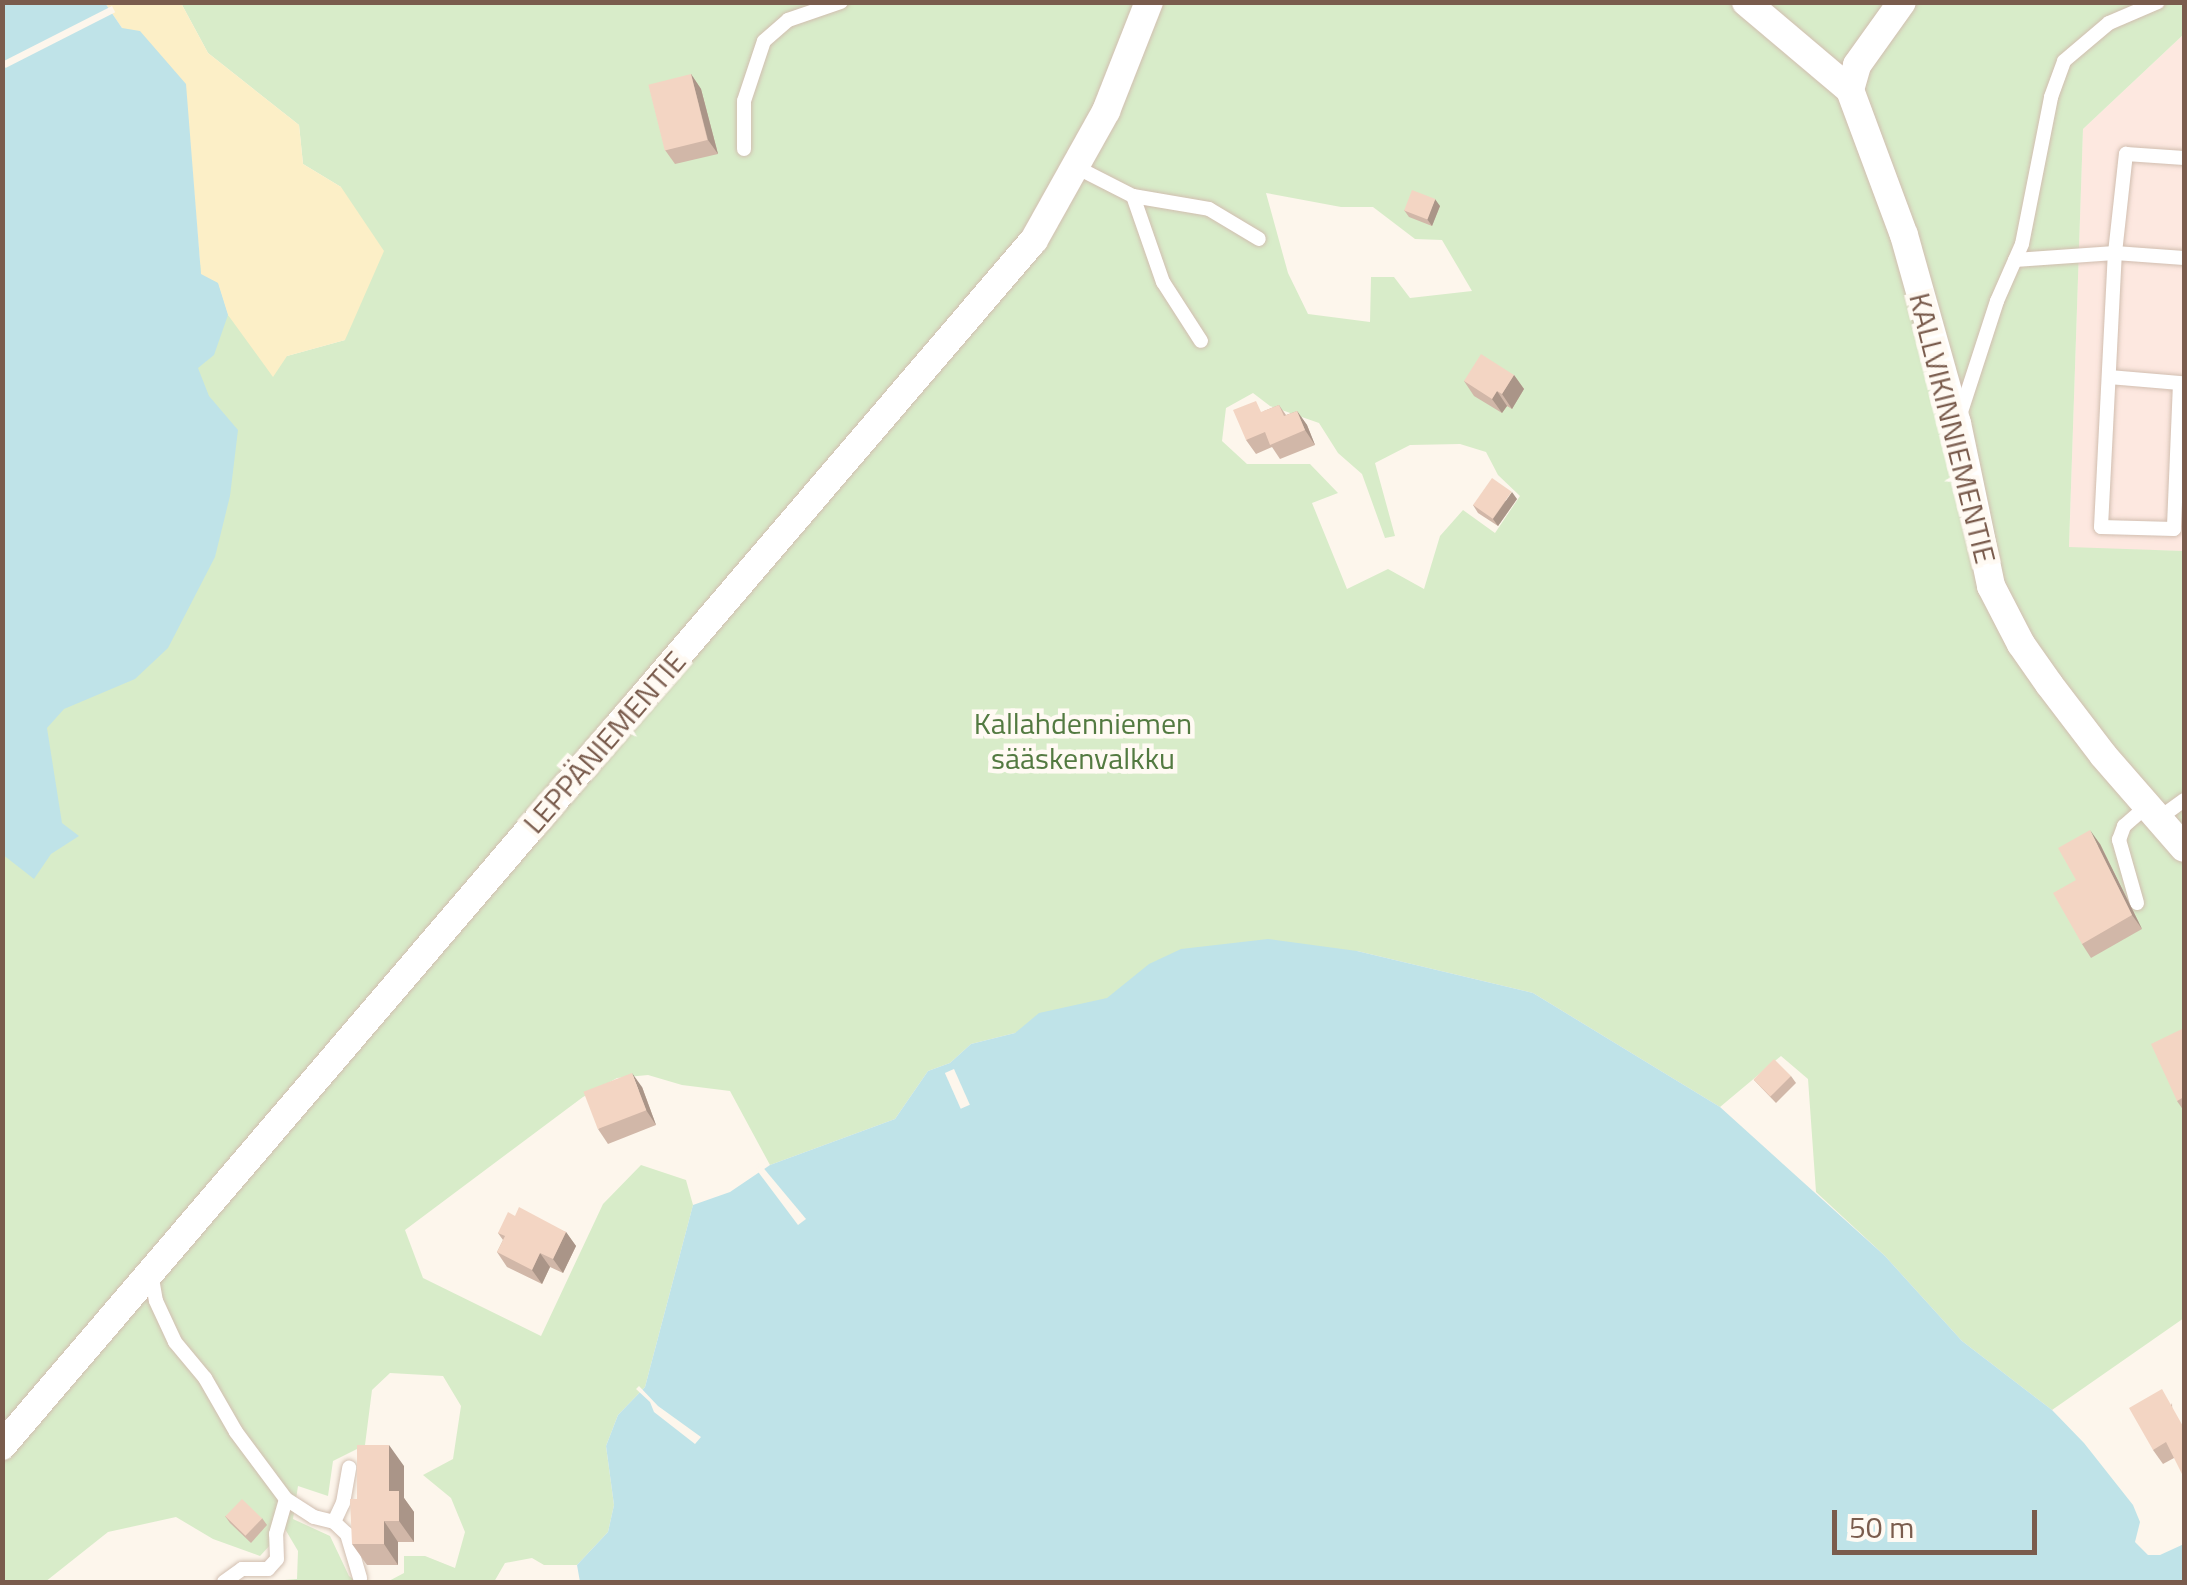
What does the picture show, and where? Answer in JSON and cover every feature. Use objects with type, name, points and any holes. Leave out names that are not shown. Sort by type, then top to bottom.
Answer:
[{"type":"street","name":"LEPPÄNIEMENTIE","points":[[2,1446],[1034,240],[1106,111],[1149,2]]},
{"type":"street","name":"KALLVIKINNIEMENTIE","points":[[1746,2],[1850,90],[1904,236],[1958,423],[1991,586],[2021,644],[2049,684],[2184,848]]},
{"type":"street","points":[[1850,90],[1857,65],[1902,2]]},
{"type":"lane","points":[[744,149],[744,101],[764,41],[788,20],[841,2]]},
{"type":"lane","points":[[1958,423],[1997,301],[2015,260],[2064,61],[2109,23],[2158,2]]},
{"type":"lane","points":[[2109,377],[2182,383],[2179,529],[2101,527],[2115,253],[2126,154],[2184,158]]},
{"type":"lane","points":[[1074,166],[1134,196],[1209,209],[1259,239]]},
{"type":"lane","points":[[1134,196],[1163,282],[1202,342]]},
{"type":"lane","points":[[2015,260],[2115,253],[2184,258]]},
{"type":"lane","points":[[2137,903],[2118,840],[2124,826],[2184,800]]},
{"type":"lane","points":[[151,1272],[156,1300],[175,1342],[205,1378],[236,1432],[286,1498],[314,1517],[334,1522],[347,1534],[360,1578]]},
{"type":"lane","points":[[334,1522],[343,1503],[348,1468]]},
{"type":"lane","points":[[224,1582],[242,1569],[268,1569],[277,1559],[276,1534],[286,1498]]},
{"type":"shaded area","points":[[2184,34],[2184,551],[2069,548],[2083,129]]},
{"type":"green space","name":"Kallahdenniemen sääskenvalkku","points":[[181,3],[2184,3],[2184,34],[2083,129],[2069,547],[2184,551],[2184,1318],[2052,1410],[1962,1341],[1885,1256],[1816,1192],[1808,1079],[1781,1056],[1720,1107],[1533,993],[1357,951],[1117,995],[1015,1033],[971,1044],[950,1063],[928,1071],[895,1119],[770,1165],[730,1091],[682,1085],[648,1075],[617,1078],[583,1097],[405,1230],[423,1278],[541,1336],[603,1204],[641,1165],[686,1180],[693,1205],[645,1387],[618,1415],[606,1446],[614,1505],[608,1532],[577,1565],[544,1565],[532,1558],[505,1563],[494,1582],[387,1582],[404,1573],[404,1556],[425,1556],[455,1568],[465,1532],[451,1498],[423,1475],[453,1459],[461,1406],[443,1376],[390,1373],[372,1390],[365,1445],[333,1461],[328,1496],[298,1486],[293,1519],[330,1536],[349,1576],[357,1582],[260,1582],[297,1579],[298,1551],[285,1529],[260,1556],[213,1539],[176,1517],[108,1532],[45,1582],[3,1582],[2,465],[202,263],[218,283],[228,315],[287,356],[345,340],[341,187],[303,164],[299,125],[208,53]],"holes":[[[1266,193],[1341,207],[1373,207],[1415,239],[1442,240],[1472,291],[1410,298],[1394,277],[1371,277],[1370,322],[1308,314],[1288,273]],[[1253,393],[1270,406],[1319,423],[1338,453],[1362,474],[1385,538],[1395,536],[1375,463],[1410,445],[1460,444],[1486,452],[1498,475],[1520,496],[1495,533],[1463,510],[1440,536],[1424,589],[1388,569],[1347,589],[1312,503],[1338,493],[1310,464],[1247,464],[1222,441],[1226,408]]]},
{"type":"sand","points":[[105,3],[181,3],[208,53],[299,125],[303,164],[341,187],[384,251],[345,340],[287,356],[273,377],[228,315],[218,283],[201,275],[185,84],[122,28]]},
{"type":"water","points":[[2,3],[105,3],[122,28],[140,31],[186,84],[201,274],[218,283],[228,315],[214,355],[198,368],[209,396],[238,430],[230,496],[215,557],[168,648],[135,679],[64,709],[47,728],[62,823],[79,836],[51,854],[34,879],[2,854]]},
{"type":"water","points":[[1268,939],[1357,951],[1533,993],[1720,1107],[1885,1256],[1962,1341],[2052,1410],[2084,1443],[2133,1505],[2140,1522],[2135,1542],[2148,1555],[2160,1555],[2184,1544],[2184,1582],[580,1582],[577,1565],[608,1532],[614,1505],[606,1446],[618,1415],[645,1387],[693,1205],[730,1192],[770,1165],[895,1119],[928,1071],[950,1063],[971,1044],[1015,1033],[1039,1013],[1107,998],[1149,964],[1181,949]]},
{"type":"pier","points":[[112,6],[115,12],[6,68],[2,62]]},
{"type":"pier","points":[[954,1069],[970,1105],[961,1109],[945,1073]]},
{"type":"pier","points":[[761,1165],[806,1219],[798,1225],[756,1169]]},
{"type":"pier","points":[[639,1386],[658,1406],[701,1437],[695,1444],[654,1412],[650,1402],[636,1389]]},
{"type":"building","points":[[691,74],[707,140],[665,151],[648,85]]},
{"type":"building","points":[[1412,190],[1435,199],[1427,219],[1404,211]]},
{"type":"building","points":[[1481,354],[1514,375],[1502,394],[1497,391],[1492,399],[1464,381]]},
{"type":"building","points":[[1256,401],[1261,412],[1279,405],[1284,416],[1297,411],[1305,430],[1270,445],[1265,432],[1246,440],[1233,410]]},
{"type":"building","points":[[1492,478],[1512,492],[1493,519],[1473,505]]},
{"type":"building","points":[[2090,830],[2132,915],[2082,944],[2053,893],[2076,880],[2058,848]]},
{"type":"building","points":[[2184,1028],[2184,1097],[2177,1101],[2151,1044]]},
{"type":"building","points":[[1774,1059],[1791,1076],[1770,1096],[1753,1080]]},
{"type":"building","points":[[632,1073],[646,1110],[598,1129],[583,1092]]},
{"type":"building","points":[[519,1207],[566,1232],[553,1259],[540,1253],[532,1270],[497,1252],[505,1236],[498,1233],[508,1212],[515,1216]]},
{"type":"building","points":[[2162,1389],[2184,1428],[2184,1478],[2166,1442],[2153,1450],[2129,1408]]},
{"type":"building","points":[[357,1445],[389,1445],[389,1491],[399,1491],[399,1521],[384,1521],[384,1544],[352,1544],[350,1499],[357,1499]]},
{"type":"building","points":[[242,1499],[262,1518],[245,1536],[225,1516]]}]
